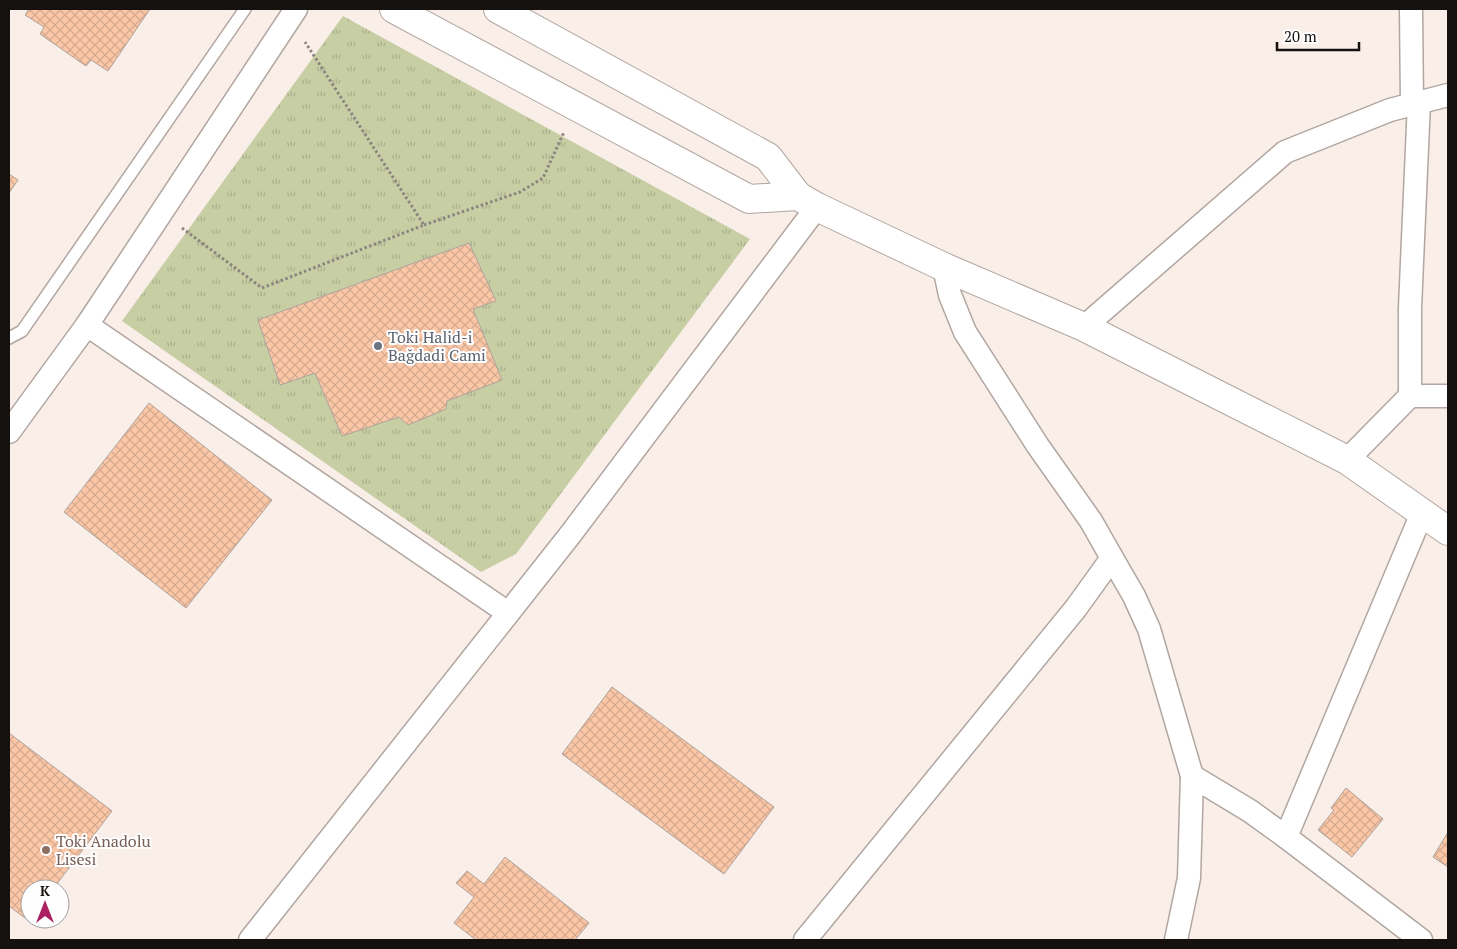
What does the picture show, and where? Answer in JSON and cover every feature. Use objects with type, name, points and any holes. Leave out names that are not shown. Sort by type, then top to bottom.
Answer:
[{"type":"street","points":[[394,9],[749,199],[807,201]]},
{"type":"street","points":[[498,9],[768,157],[807,201],[944,268],[1084,327],[1347,460],[1448,531]]},
{"type":"street","points":[[1347,460],[1410,396],[1410,308],[1415,103],[1411,9]]},
{"type":"street","points":[[9,432],[87,325],[293,14]]},
{"type":"street","points":[[1084,327],[1285,152],[1390,110],[1448,94]]},
{"type":"street","points":[[250,940],[570,535],[807,201]]},
{"type":"street","points":[[944,268],[950,295],[965,332],[1038,446],[1090,521],[1134,596],[1149,629],[1192,776],[1189,878],[1176,940]]},
{"type":"street","points":[[87,325],[508,613]]},
{"type":"street","points":[[1410,396],[1448,396]]},
{"type":"street","points":[[1286,837],[1422,514]]},
{"type":"street","points":[[805,940],[1076,608],[1112,558]]},
{"type":"street","points":[[1192,776],[1250,811],[1421,940]]},
{"type":"lane","points":[[9,338],[22,332],[245,9]]},
{"type":"path","points":[[293,14],[424,225]]},
{"type":"path","points":[[161,212],[262,288],[424,225],[520,192],[543,178],[575,106]]},
{"type":"green space","points":[[343,16],[750,239],[516,554],[481,572],[122,321]]},
{"type":"building","points":[[29,9],[150,9],[108,71],[91,60],[86,66],[40,34],[44,27],[25,15]]},
{"type":"building","points":[[9,174],[18,180],[9,193]]},
{"type":"building","name":"Toki Halid-i Bağdadi Cami","points":[[469,243],[496,301],[473,309],[502,380],[447,401],[446,409],[408,425],[399,417],[342,436],[315,373],[280,385],[258,320]]},
{"type":"building","points":[[149,403],[272,500],[186,608],[64,512]]},
{"type":"building","points":[[612,687],[774,807],[724,874],[562,754]]},
{"type":"building","name":"Toki Anadolu Lisesi","points":[[9,733],[112,811],[61,879],[20,879],[20,914],[9,906]]},
{"type":"building","points":[[1346,788],[1383,819],[1352,857],[1318,830],[1334,810],[1331,808]]},
{"type":"building","points":[[1448,832],[1448,867],[1433,857]]},
{"type":"building","points":[[505,857],[589,923],[575,940],[476,940],[454,923],[474,897],[456,883],[467,871],[484,884]]},
{"type":"place","name":"Toki Halid-i Bağdadi Cami","points":[[378,346]]},
{"type":"place","name":"Toki Anadolu Lisesi","points":[[46,850]]}]
